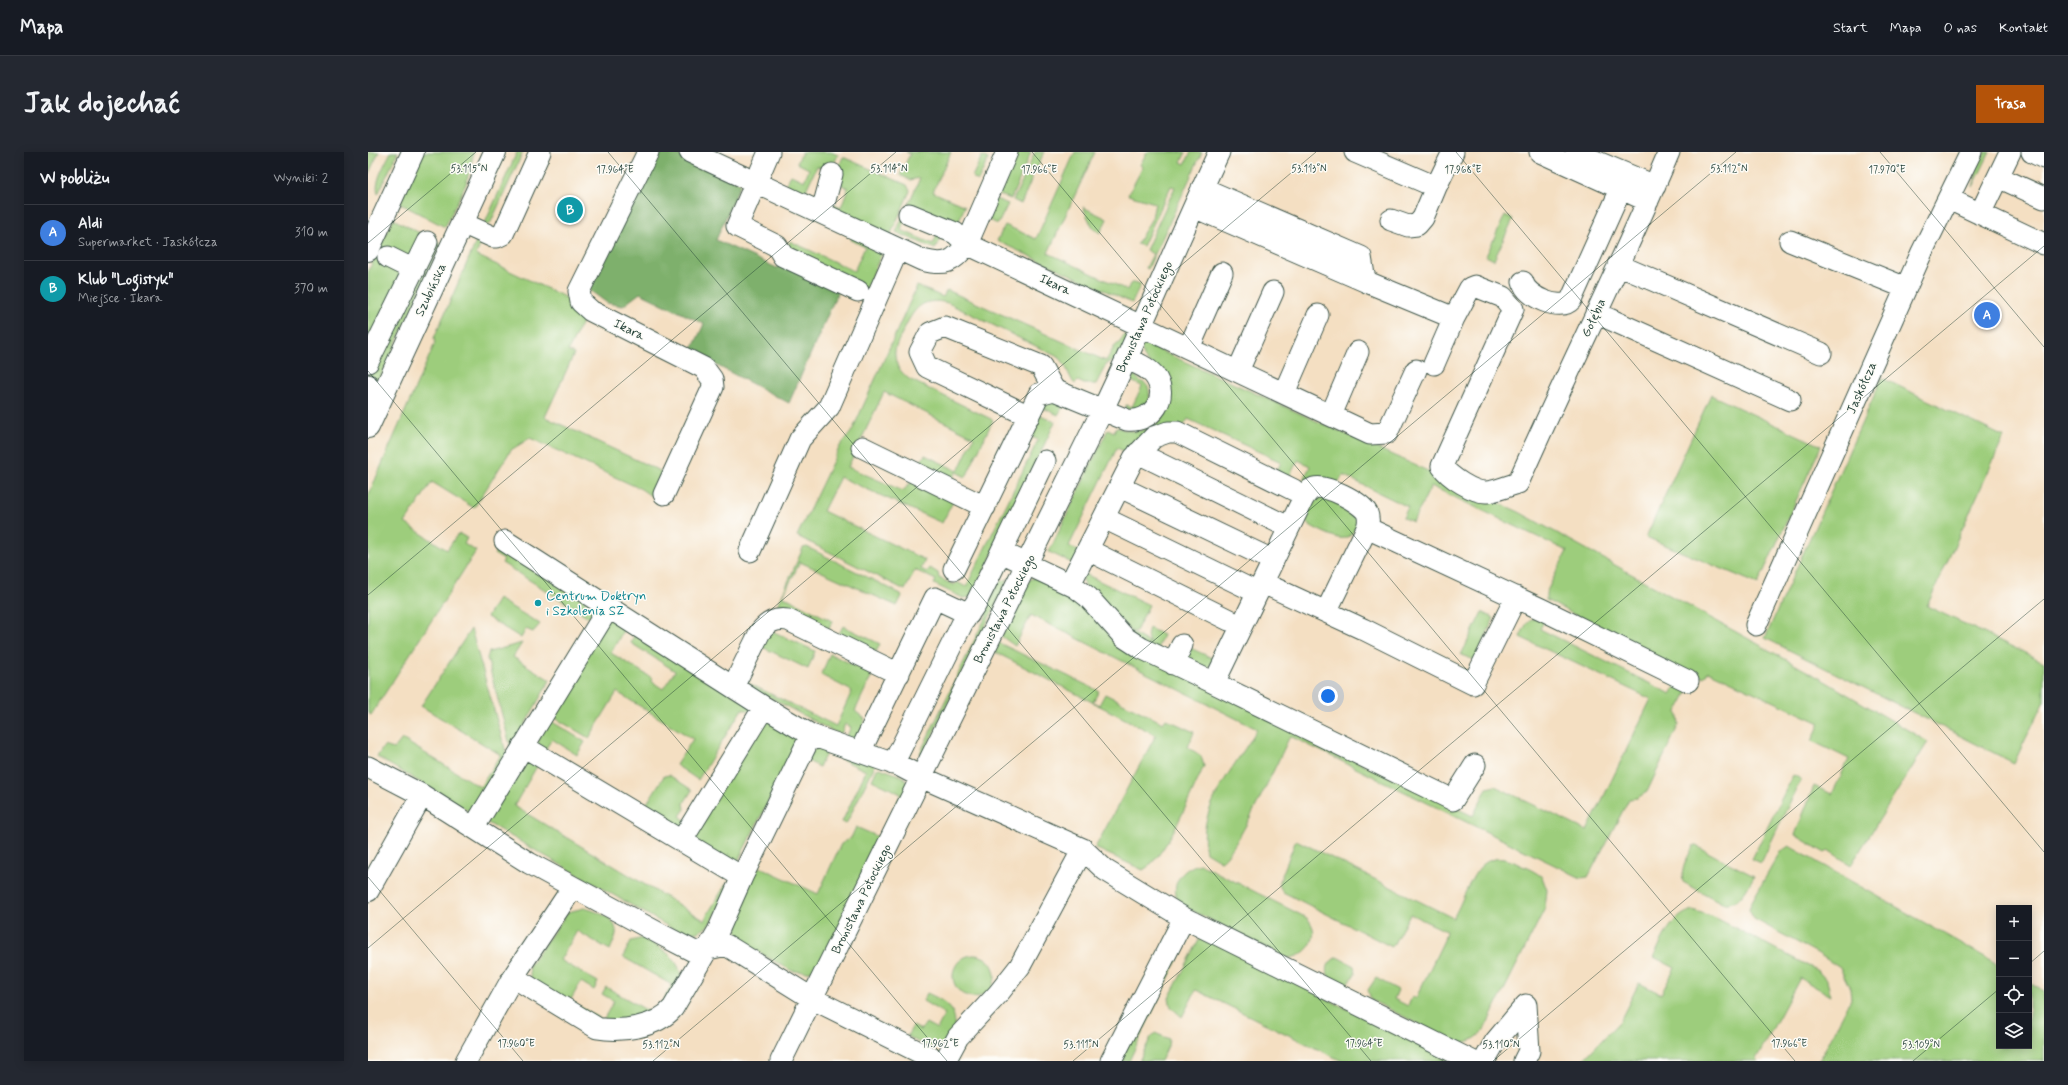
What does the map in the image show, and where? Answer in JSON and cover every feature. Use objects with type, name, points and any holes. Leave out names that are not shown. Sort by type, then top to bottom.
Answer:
[{"type":"main road","points":[[368,250],[413,152]]},
{"type":"main road","name":"Szubińska","points":[[371,420],[495,152]]},
{"type":"street","points":[[462,223],[493,237],[497,238],[503,234],[540,152]]},
{"type":"street","name":"Ikara","points":[[648,152],[579,291],[581,302],[591,312],[704,368],[712,379],[713,387],[664,494]]},
{"type":"street","points":[[692,152],[761,162],[820,212],[922,260],[936,264],[949,262],[959,254],[967,244],[1007,152]]},
{"type":"street","name":"Bronisława Potockiego","points":[[781,1061],[1104,409],[1219,152]]},
{"type":"street","points":[[1355,152],[1436,188]]},
{"type":"street","points":[[1391,220],[1408,226],[1417,226],[1423,218],[1453,152]]},
{"type":"street","points":[[1540,152],[1621,189],[1652,194]]},
{"type":"street","points":[[1574,152],[1652,194]]},
{"type":"street","name":"Gołębia","points":[[1454,318],[1467,292],[1475,286],[1504,297],[1513,309],[1442,466],[1451,477],[1477,490],[1487,492],[1518,483],[1652,194],[1669,152]]},
{"type":"street","name":"Jaskółcza","points":[[1756,625],[1906,288],[1971,152]]},
{"type":"street","points":[[1980,214],[2010,152]]},
{"type":"street","points":[[2032,152],[2044,158]]},
{"type":"street","points":[[761,162],[737,226],[777,246],[783,256],[858,291]]},
{"type":"street","points":[[820,212],[832,174]]},
{"type":"street","points":[[1998,177],[2044,198]]},
{"type":"street","points":[[1202,188],[1361,257],[1364,275],[1367,282]]},
{"type":"street","points":[[1523,282],[1526,290],[1532,295],[1553,304],[1562,306],[1567,305],[1571,300],[1621,189]]},
{"type":"street","points":[[1949,199],[2044,244]]},
{"type":"street","points":[[1194,207],[1454,318]]},
{"type":"street","name":"Ikara","points":[[909,214],[955,233],[967,244],[1370,434],[1387,433],[1454,318]]},
{"type":"street","points":[[1790,241],[1906,288]]},
{"type":"street","points":[[368,362],[427,242]]},
{"type":"street","points":[[750,551],[800,439],[829,407],[898,249]]},
{"type":"street","points":[[388,257],[414,270]]},
{"type":"street","points":[[1618,265],[1821,353]]},
{"type":"street","points":[[1189,348],[1222,273]]},
{"type":"street","points":[[1238,371],[1273,292]]},
{"type":"street","points":[[1596,313],[1790,400]]},
{"type":"street","points":[[1284,393],[1318,315]]},
{"type":"street","points":[[1029,416],[927,367],[920,352],[930,333],[945,327],[1041,366],[1054,390]]},
{"type":"street","points":[[1331,415],[1358,352]]},
{"type":"street","points":[[954,569],[1039,394],[1054,390],[1104,409],[1127,420],[1134,421],[1152,413],[1158,406],[1161,391],[1154,376],[1144,367],[1127,358]]},
{"type":"street","points":[[368,385],[371,420]]},
{"type":"street","points":[[1070,584],[1138,453],[1154,437],[1168,432],[1177,432],[1294,490]]},
{"type":"street","points":[[862,447],[985,507]]},
{"type":"street","points":[[1138,453],[1280,523]]},
{"type":"street","points":[[893,764],[963,622],[976,603],[1045,461]]},
{"type":"street","points":[[1120,486],[1264,556]]},
{"type":"street","points":[[1214,683],[1255,585],[1303,499],[1313,488],[1328,489],[1359,505],[1367,514],[1369,521],[1326,612]]},
{"type":"street","points":[[1104,518],[1255,585],[1326,612],[1472,684],[1516,597]]},
{"type":"street","points":[[1367,528],[1516,597],[1688,680]]},
{"type":"street","points":[[505,541],[764,707],[811,735],[893,764],[1083,849],[1105,870],[1184,918],[1472,1061]]},
{"type":"street","points":[[1088,550],[1229,620]]},
{"type":"street","points":[[1001,552],[1070,584],[1088,597],[1113,627],[1124,637],[1139,636],[1173,664],[1453,800],[1475,765]]},
{"type":"street","points":[[860,752],[935,598],[969,614]]},
{"type":"street","points":[[474,827],[609,607]]},
{"type":"street","points":[[733,687],[760,632],[766,625],[779,619],[788,620],[899,674]]},
{"type":"street","points":[[1173,664],[1182,645]]},
{"type":"street","points":[[687,832],[764,707]]},
{"type":"street","points":[[513,978],[597,1028],[608,1030],[634,1027],[655,1022],[667,1015],[708,949],[811,735]]},
{"type":"street","points":[[523,746],[742,877]]},
{"type":"street","points":[[368,767],[422,795],[529,863],[695,952],[726,945],[813,999],[937,1061]]},
{"type":"street","points":[[368,891],[422,795]]},
{"type":"street","points":[[945,1061],[958,1037],[998,994],[1020,966],[1083,849]]},
{"type":"street","points":[[466,1061],[513,978],[573,887]]},
{"type":"street","points":[[1111,1061],[1184,918]]},
{"type":"street","points":[[1484,1061],[1495,1042],[1526,1005],[1529,1051],[1524,1061]]},
{"type":"green space","points":[[368,152],[379,152],[368,175]]},
{"type":"green space","points":[[391,152],[398,152],[378,194],[377,189],[379,178]]},
{"type":"green space","points":[[422,152],[474,152],[466,184],[445,227],[399,203]]},
{"type":"green space","points":[[517,152],[523,152],[490,224],[484,225]]},
{"type":"green space","points":[[657,152],[672,152],[741,183],[716,240],[777,268],[782,260],[840,287],[789,403],[691,352],[704,324],[640,293],[623,306],[607,303],[588,289]]},
{"type":"green space","points":[[802,152],[831,152],[838,155],[830,172],[817,166],[806,190],[822,197],[812,203],[786,184],[791,175],[804,181],[809,169],[797,163]]},
{"type":"green space","points":[[906,152],[951,152],[933,192],[965,206],[956,228],[911,206],[901,230],[933,244],[939,231],[942,235],[935,249],[896,232],[920,178],[910,180],[900,175],[910,154]]},
{"type":"green space","points":[[1014,152],[1031,152],[1011,199],[995,193]]},
{"type":"green space","points":[[1035,152],[1044,152],[1035,173],[1027,170]]},
{"type":"green space","points":[[1075,152],[1095,152],[1048,253],[1127,290],[1130,284],[1134,282],[1141,284],[1132,303],[997,241],[1005,225],[1036,239]]},
{"type":"green space","points":[[1147,152],[1186,152],[1181,162],[1185,164],[1191,152],[1202,152],[1148,269],[1146,268],[1153,254],[1146,250],[1175,187],[1171,186],[1143,246],[1137,244],[1152,218],[1155,203],[1128,195],[1143,167],[1140,165]]},
{"type":"green space","points":[[1985,152],[1990,152],[1973,187],[1977,168]]},
{"type":"green space","points":[[982,156],[988,159],[978,181],[972,177]]},
{"type":"green space","points":[[843,157],[907,185],[910,191],[889,238],[831,211],[830,202],[841,207],[848,188],[836,182],[834,177]]},
{"type":"green space","points":[[1025,175],[1032,178],[1021,204],[1013,200]]},
{"type":"green space","points":[[993,198],[1008,204],[998,224],[984,218]]},
{"type":"green space","points":[[1083,207],[1107,219],[1100,233],[1092,227]]},
{"type":"green space","points":[[1505,215],[1513,219],[1494,260],[1486,256]]},
{"type":"green space","points":[[393,219],[441,244],[376,387],[368,372],[368,272]]},
{"type":"green space","points":[[854,234],[884,248],[866,290],[785,253],[790,241],[854,271],[865,247],[851,240]]},
{"type":"green space","points":[[476,242],[481,243],[476,255],[569,299],[574,309],[584,318],[568,351],[574,354],[545,417],[662,472],[651,496],[641,489],[530,438],[511,450],[474,508],[432,482],[405,523],[447,550],[457,535],[460,534],[467,538],[464,544],[476,551],[371,715],[368,713],[368,496],[435,343],[434,338]]},
{"type":"green space","points":[[917,286],[943,297],[947,290],[1106,361],[1114,347],[1120,342],[1124,335],[1129,337],[1119,359],[1107,363],[1096,384],[1084,384],[1078,381],[1075,384],[1060,358],[948,303],[938,301],[924,304],[914,312],[910,318],[895,350],[898,367],[902,372],[909,379],[993,420],[966,477],[956,472],[950,484],[919,464],[925,455],[958,471],[974,437],[884,392],[848,467],[903,491],[915,478],[955,498],[942,523],[840,477],[823,511],[925,560],[921,569],[927,572],[930,568],[938,573],[939,578],[954,585],[957,582],[966,587],[1038,440],[1030,436],[1037,413],[1055,422],[972,597],[963,598],[934,584],[936,580],[915,570],[905,590],[797,536],[840,446],[852,431]]},
{"type":"green space","points":[[1141,342],[1519,512],[1823,680],[1928,742],[1851,865],[1828,850],[1825,853],[1795,835],[1814,786],[1832,794],[1849,759],[1812,741],[1820,723],[1708,671],[1704,677],[1696,674],[1694,677],[1546,600],[1546,593],[1567,551],[1431,486],[1413,522],[1403,518],[1408,507],[1343,475],[1337,486],[1302,484],[1310,466],[1298,460],[1288,479],[1276,473],[1281,462],[1188,419],[1182,428],[1128,453],[1117,448],[1069,546],[1079,551],[1074,564],[1049,552],[1108,429],[1114,432],[1116,427],[1137,431],[1152,427],[1167,411],[1170,396],[1168,381],[1160,371],[1145,358],[1142,351]]},
{"type":"green space","points":[[1135,373],[1139,380],[1145,383],[1149,389],[1149,402],[1137,411],[1125,409],[1126,405],[1132,407],[1142,386],[1131,381]]},
{"type":"green space","points":[[1882,378],[2004,437],[1927,606],[2044,662],[2044,701],[2014,763],[1765,638]]},
{"type":"green space","points":[[1711,395],[1821,446],[1758,584],[1646,537]]},
{"type":"green space","points":[[1054,401],[1066,402],[1058,415],[1041,407]]},
{"type":"green space","points":[[1314,495],[1350,507],[1359,520],[1353,533],[1345,538],[1341,538],[1330,535],[1310,525],[1304,519]]},
{"type":"green space","points":[[807,547],[901,594],[902,596],[897,606],[800,562],[783,596],[832,621],[828,632],[773,616],[803,548]]},
{"type":"green space","points":[[498,548],[507,550],[590,604],[593,610],[590,618],[502,563],[504,560],[494,554]]},
{"type":"green space","points":[[1083,573],[1149,605],[1136,631],[1132,632],[1086,588],[1082,576]]},
{"type":"green space","points":[[1036,577],[1055,586],[1092,610],[1354,760],[1473,816],[1487,788],[1495,786],[1587,831],[1651,699],[1520,637],[1526,625],[1535,618],[1545,619],[1540,629],[1671,694],[1678,683],[1689,689],[1677,711],[1679,724],[1647,792],[1637,798],[1629,799],[1588,877],[1581,878],[1290,736],[1246,825],[1227,855],[1221,861],[1206,852],[1204,836],[1207,819],[1212,803],[1220,787],[1257,729],[1031,615],[1015,646],[1001,636],[1029,580]]},
{"type":"green space","points":[[1008,579],[923,755],[920,753],[987,614],[984,612],[999,582]]},
{"type":"green space","points":[[498,599],[540,624],[533,632],[526,629],[521,638],[487,617]]},
{"type":"green space","points":[[1482,612],[1494,618],[1475,660],[1461,655]]},
{"type":"green space","points":[[606,617],[625,627],[611,653],[652,678],[651,681],[663,689],[675,671],[631,643],[635,632],[752,706],[750,711],[742,709],[698,780],[676,765],[693,739],[617,692],[589,738],[548,714]]},
{"type":"green space","points":[[843,626],[880,644],[876,652],[839,634]]},
{"type":"green space","points":[[1149,628],[1163,635],[1157,649],[1151,645],[1147,638]]},
{"type":"green space","points":[[471,629],[507,756],[476,811],[469,811],[377,757],[384,746],[394,749],[402,739],[480,787],[501,755],[421,706]]},
{"type":"green space","points":[[772,631],[815,651],[808,669],[760,646]]},
{"type":"green space","points":[[522,643],[513,657],[550,680],[511,749],[487,658],[489,652]]},
{"type":"green space","points":[[999,643],[1099,691],[1093,702],[1099,705],[1105,694],[1163,723],[1166,719],[1194,732],[1188,747],[1201,756],[1204,766],[1169,839],[1152,863],[1143,870],[1095,848],[1156,735],[995,652]]},
{"type":"green space","points":[[1186,646],[1216,660],[1206,669],[1188,664],[1184,650]]},
{"type":"green space","points":[[830,654],[869,672],[871,677],[855,711],[865,719],[859,737],[852,741],[845,740],[851,727],[845,724],[841,734],[832,731],[755,691],[748,683],[836,726],[852,691],[821,675]]},
{"type":"green space","points":[[761,717],[800,739],[736,865],[687,839]]},
{"type":"green space","points":[[546,718],[585,742],[577,755],[552,739],[543,753],[536,749]]},
{"type":"green space","points":[[817,746],[876,763],[846,824],[842,822],[866,771],[827,752],[819,767],[806,760]]},
{"type":"green space","points":[[523,756],[540,761],[514,806],[704,920],[726,884],[729,886],[710,923],[704,929],[696,932],[686,933],[673,929],[486,822]]},
{"type":"green space","points":[[880,768],[904,777],[908,787],[819,968],[808,972],[792,971],[748,946],[738,935],[735,911],[745,896],[757,869],[760,867],[818,894],[841,844],[851,838],[856,827],[881,838],[901,794],[872,780],[877,769]]},
{"type":"green space","points":[[669,775],[692,790],[684,803],[685,809],[680,816],[686,821],[679,833],[642,811],[664,776]]},
{"type":"green space","points":[[1793,775],[1801,779],[1761,863],[1752,859]]},
{"type":"green space","points":[[1296,840],[1453,918],[1476,872],[1484,864],[1493,859],[1505,859],[1529,869],[1542,877],[1547,890],[1545,908],[1485,1028],[1480,1035],[1469,1041],[1456,1043],[1371,1000],[1368,990],[1376,978],[1398,990],[1394,999],[1408,1006],[1412,997],[1416,998],[1444,940],[1446,931],[1410,914],[1392,947],[1283,892],[1279,883]]},
{"type":"green space","points":[[1694,845],[1754,876],[1742,896],[1734,902],[1722,903],[1683,882],[1682,877],[1684,867]]},
{"type":"green space","points":[[1789,846],[1996,963],[1996,1049],[2032,1049],[2032,985],[2044,991],[2044,1061],[1819,1061],[1851,999],[1850,988],[1840,968],[1817,953],[1754,919],[1749,910],[1751,903],[1780,852]]},
{"type":"green space","points":[[1200,864],[1307,918],[1312,925],[1313,938],[1306,950],[1294,957],[1287,958],[1183,906],[1178,900],[1176,893],[1178,880],[1187,870]]},
{"type":"green space","points":[[584,908],[600,913],[610,920],[616,928],[616,934],[610,950],[577,931],[560,960],[598,982],[594,990],[581,982],[570,1001],[603,1020],[614,1001],[602,994],[606,987],[655,1015],[672,985],[623,957],[631,941],[643,938],[663,950],[673,959],[680,972],[682,980],[658,1015],[605,1025],[531,980],[529,966],[568,912]]},
{"type":"green space","points":[[1693,910],[1716,918],[1818,971],[1827,981],[1831,996],[1800,978],[1756,1059],[1758,1061],[1582,1061],[1620,1021],[1639,983],[1661,994],[1675,968],[1654,957],[1664,935],[1673,922],[1685,913]]},
{"type":"green space","points":[[1187,928],[1450,1061],[1342,1061],[1196,990],[1182,1017],[1171,1007],[1169,998],[1200,938],[1200,936],[1191,931],[1129,1061],[1119,1061]]},
{"type":"green space","points":[[970,955],[978,955],[986,958],[992,964],[995,976],[992,988],[986,994],[978,997],[970,997],[962,994],[956,988],[953,980],[953,972],[956,964],[962,958]]},
{"type":"green space","points":[[1337,957],[1354,966],[1355,974],[1349,982],[1337,984],[1329,978],[1327,968],[1329,963]]},
{"type":"green space","points":[[927,993],[948,1005],[954,1017],[955,1023],[952,1034],[939,1046],[930,1047],[923,1045],[907,1036],[913,1026],[921,1030],[926,1023],[937,1029],[945,1014],[923,1001]]},
{"type":"green space","points":[[1155,1033],[1169,1039],[1168,1046],[1161,1061],[1139,1061],[1151,1037]]},
{"type":"place","name":"Klub \"Logistyk\"","points":[[570,210]]},
{"type":"place","name":"Aldi","points":[[1987,315]]},
{"type":"place","name":"Centrum Doktryn i Szkolenia SZ","points":[[538,603]]}]
